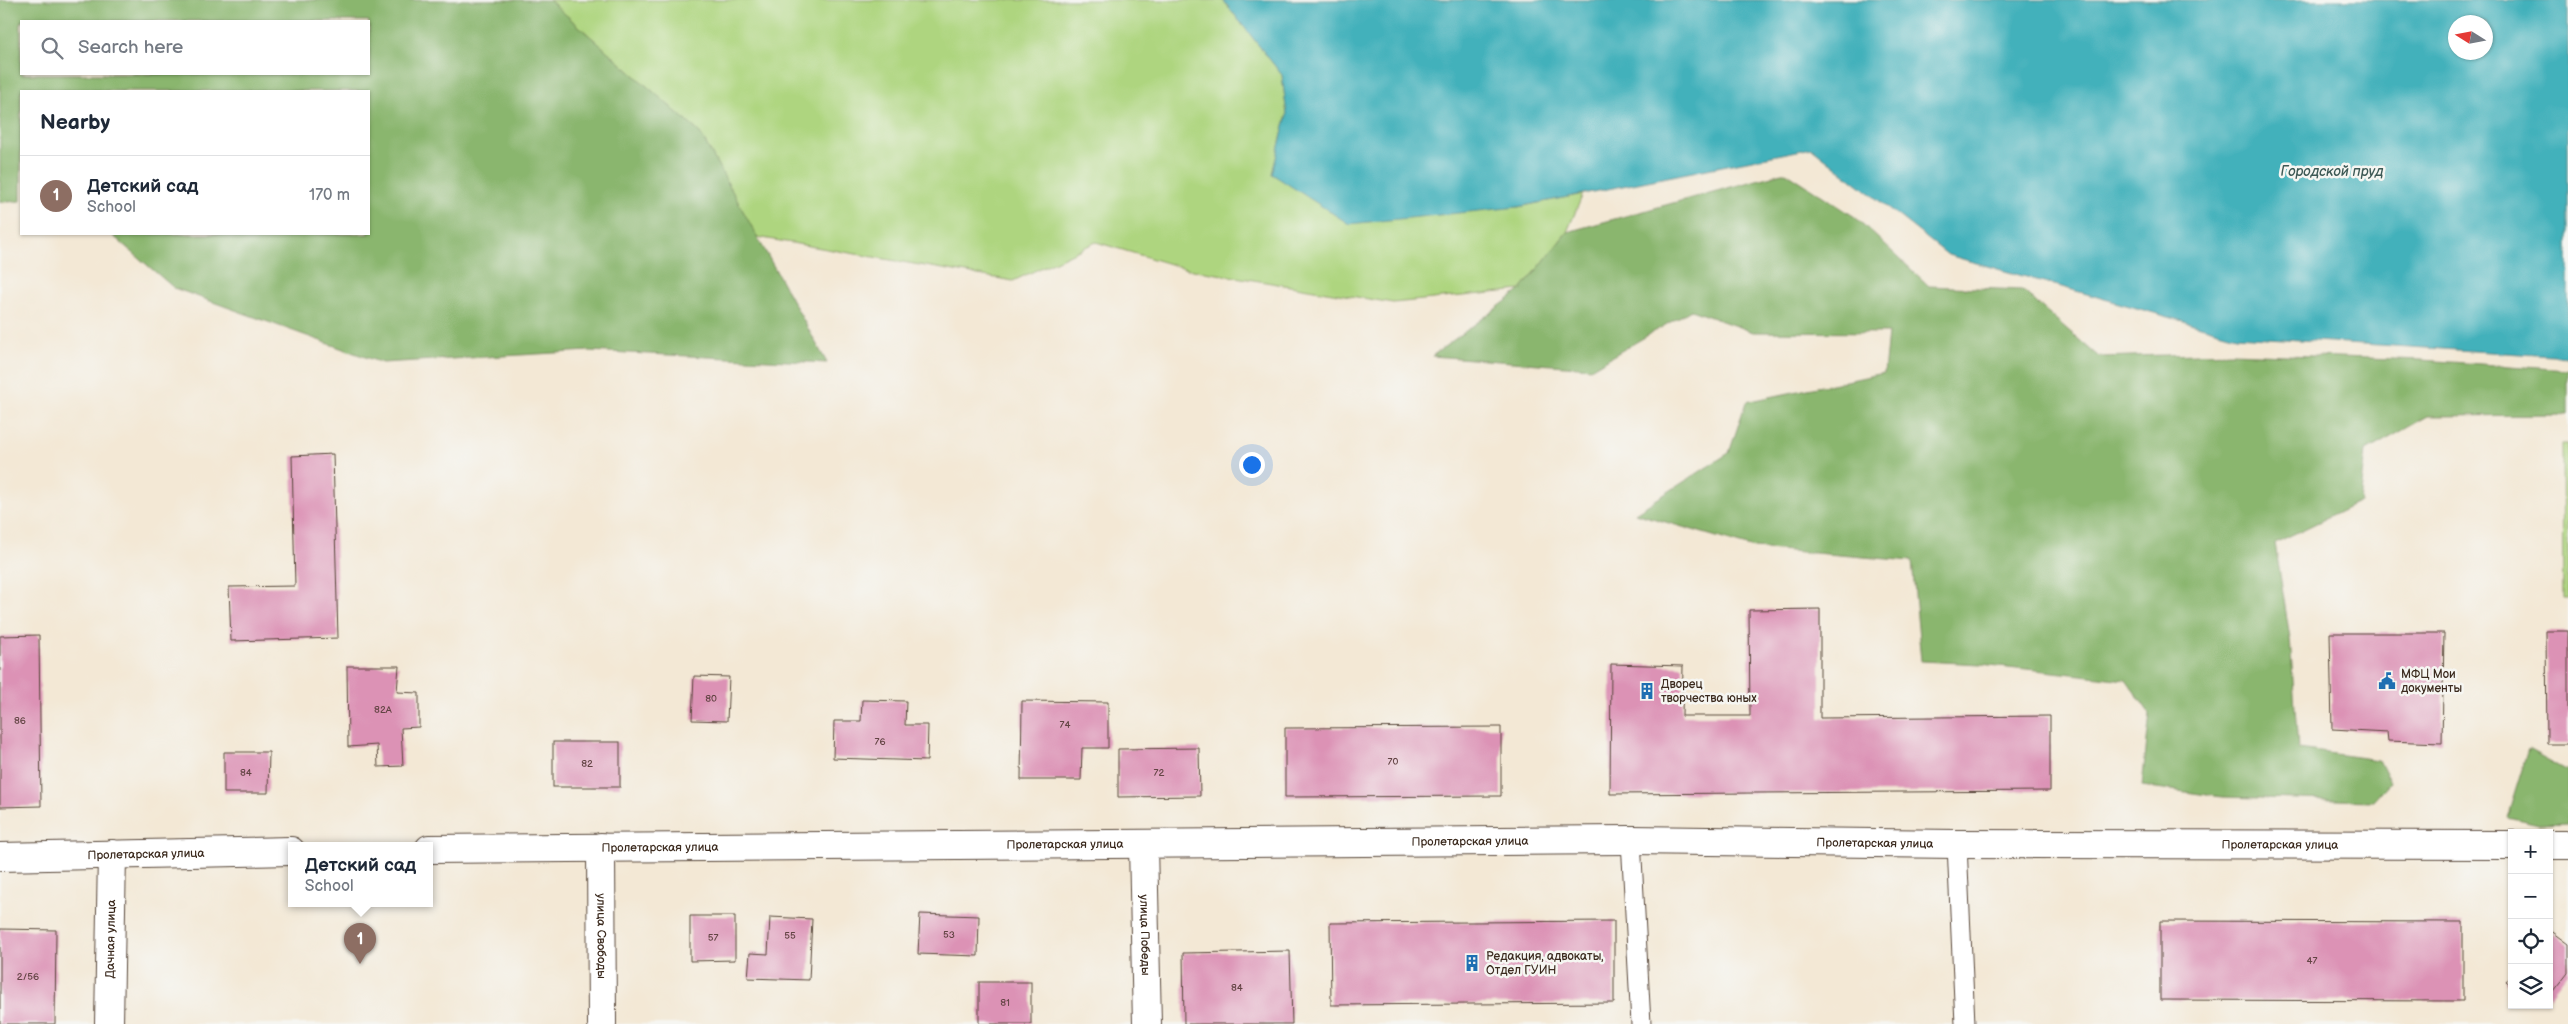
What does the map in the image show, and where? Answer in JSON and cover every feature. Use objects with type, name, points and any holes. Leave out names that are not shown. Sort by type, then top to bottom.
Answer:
[{"type":"street","name":"Пролетарская улица","points":[[433,850],[601,847],[1143,845],[1631,840],[1957,844],[2508,845]]},
{"type":"street","name":"улица Победы","points":[[1143,845],[1147,1024]]},
{"type":"street","points":[[2553,845],[2568,845]]},
{"type":"street","name":"улица Свободы","points":[[601,847],[602,1024]]},
{"type":"street","name":"Пролетарская улица","points":[[0,857],[288,851]]},
{"type":"street","name":"Дачная улица","points":[[109,1024],[112,854]]},
{"type":"lane","points":[[1631,840],[1641,1024]]},
{"type":"lane","points":[[1957,844],[1964,1024]]},
{"type":"green space","points":[[0,0],[549,0],[700,133],[827,363],[589,351],[382,363],[174,288],[112,235],[370,235],[370,90],[20,90],[20,201],[0,202]]},
{"type":"green space","points":[[549,0],[1223,0],[1282,75],[1287,115],[1272,174],[1518,207],[1583,194],[1567,232],[1521,290],[1393,303],[1187,269],[1096,242],[1013,281],[757,237],[700,133]]},
{"type":"green space","points":[[1786,172],[1855,217],[1929,286],[2022,290],[2099,357],[2231,353],[2422,360],[2568,370],[2568,415],[2428,416],[2366,451],[2360,502],[2275,543],[2290,638],[2298,749],[2379,760],[2390,782],[2373,801],[2222,797],[2142,786],[2150,714],[2126,680],[1981,664],[1921,661],[1912,561],[1754,548],[1635,513],[1729,453],[1746,402],[1884,373],[1888,333],[1753,332],[1691,310],[1592,368],[1432,356],[1521,290],[1567,232]]},
{"type":"green space","points":[[2562,445],[2568,445],[2568,599],[2563,599]]},
{"type":"green space","points":[[2528,749],[2568,771],[2568,823],[2539,824],[2507,817]]},
{"type":"water","name":"Городской пруд","points":[[1223,0],[2568,0],[2568,357],[2236,336],[1948,255],[1812,148],[1518,207],[1349,224],[1272,174],[1287,115],[1282,75]]},
{"type":"building","points":[[333,454],[338,638],[231,641],[229,587],[295,586],[292,456]]},
{"type":"building","name":"Дворец творчества юных","points":[[1820,609],[1820,718],[2050,716],[2050,791],[1610,794],[1611,664],[1683,666],[1682,716],[1750,716],[1749,610]]},
{"type":"building","points":[[2546,631],[2568,631],[2568,744],[2547,744]]},
{"type":"building","name":"МФЦ Мои документы","points":[[2330,633],[2444,633],[2442,743],[2388,741],[2387,732],[2332,729]]},
{"type":"building","points":[[39,635],[41,806],[0,807],[0,636]]},
{"type":"building","points":[[347,666],[399,666],[397,692],[419,693],[419,727],[401,728],[403,766],[378,767],[377,745],[348,747]]},
{"type":"building","points":[[694,676],[729,677],[727,721],[692,720]]},
{"type":"building","points":[[862,700],[906,701],[905,725],[928,725],[927,761],[833,758],[834,721],[861,721]]},
{"type":"building","points":[[1022,701],[1108,702],[1108,748],[1082,748],[1081,780],[1021,780]]},
{"type":"building","points":[[1501,727],[1501,796],[1285,797],[1285,728]]},
{"type":"building","points":[[553,742],[620,742],[620,787],[553,787]]},
{"type":"building","points":[[1199,748],[1200,796],[1118,797],[1118,749]]},
{"type":"building","points":[[224,752],[269,752],[268,793],[224,793]]},
{"type":"building","points":[[920,914],[979,916],[978,956],[918,954]]},
{"type":"building","points":[[690,916],[735,916],[735,960],[690,961]]},
{"type":"building","points":[[770,917],[812,919],[809,980],[748,978],[750,953],[768,954]]},
{"type":"building","name":"Редакция, адвокаты, Отдел ГУИН","points":[[1614,921],[1614,1003],[1331,1005],[1330,923]]},
{"type":"building","points":[[2160,921],[2463,922],[2463,1001],[2160,1000]]},
{"type":"building","points":[[0,929],[56,930],[55,1024],[0,1024]]},
{"type":"building","points":[[2553,933],[2568,944],[2568,973],[2553,992]]},
{"type":"building","points":[[1290,951],[1292,1024],[1184,1024],[1183,953]]},
{"type":"building","points":[[979,982],[1031,982],[1031,1024],[979,1024]]},
{"type":"place","name":"МФЦ Мои документы","points":[[2387,681]]},
{"type":"place","name":"Дворец творчества юных","points":[[1647,691]]},
{"type":"place","name":"Редакция, адвокаты, Отдел ГУИН","points":[[1472,963]]},
{"type":"place","name":"Детский сад","points":[[360,964]]}]
